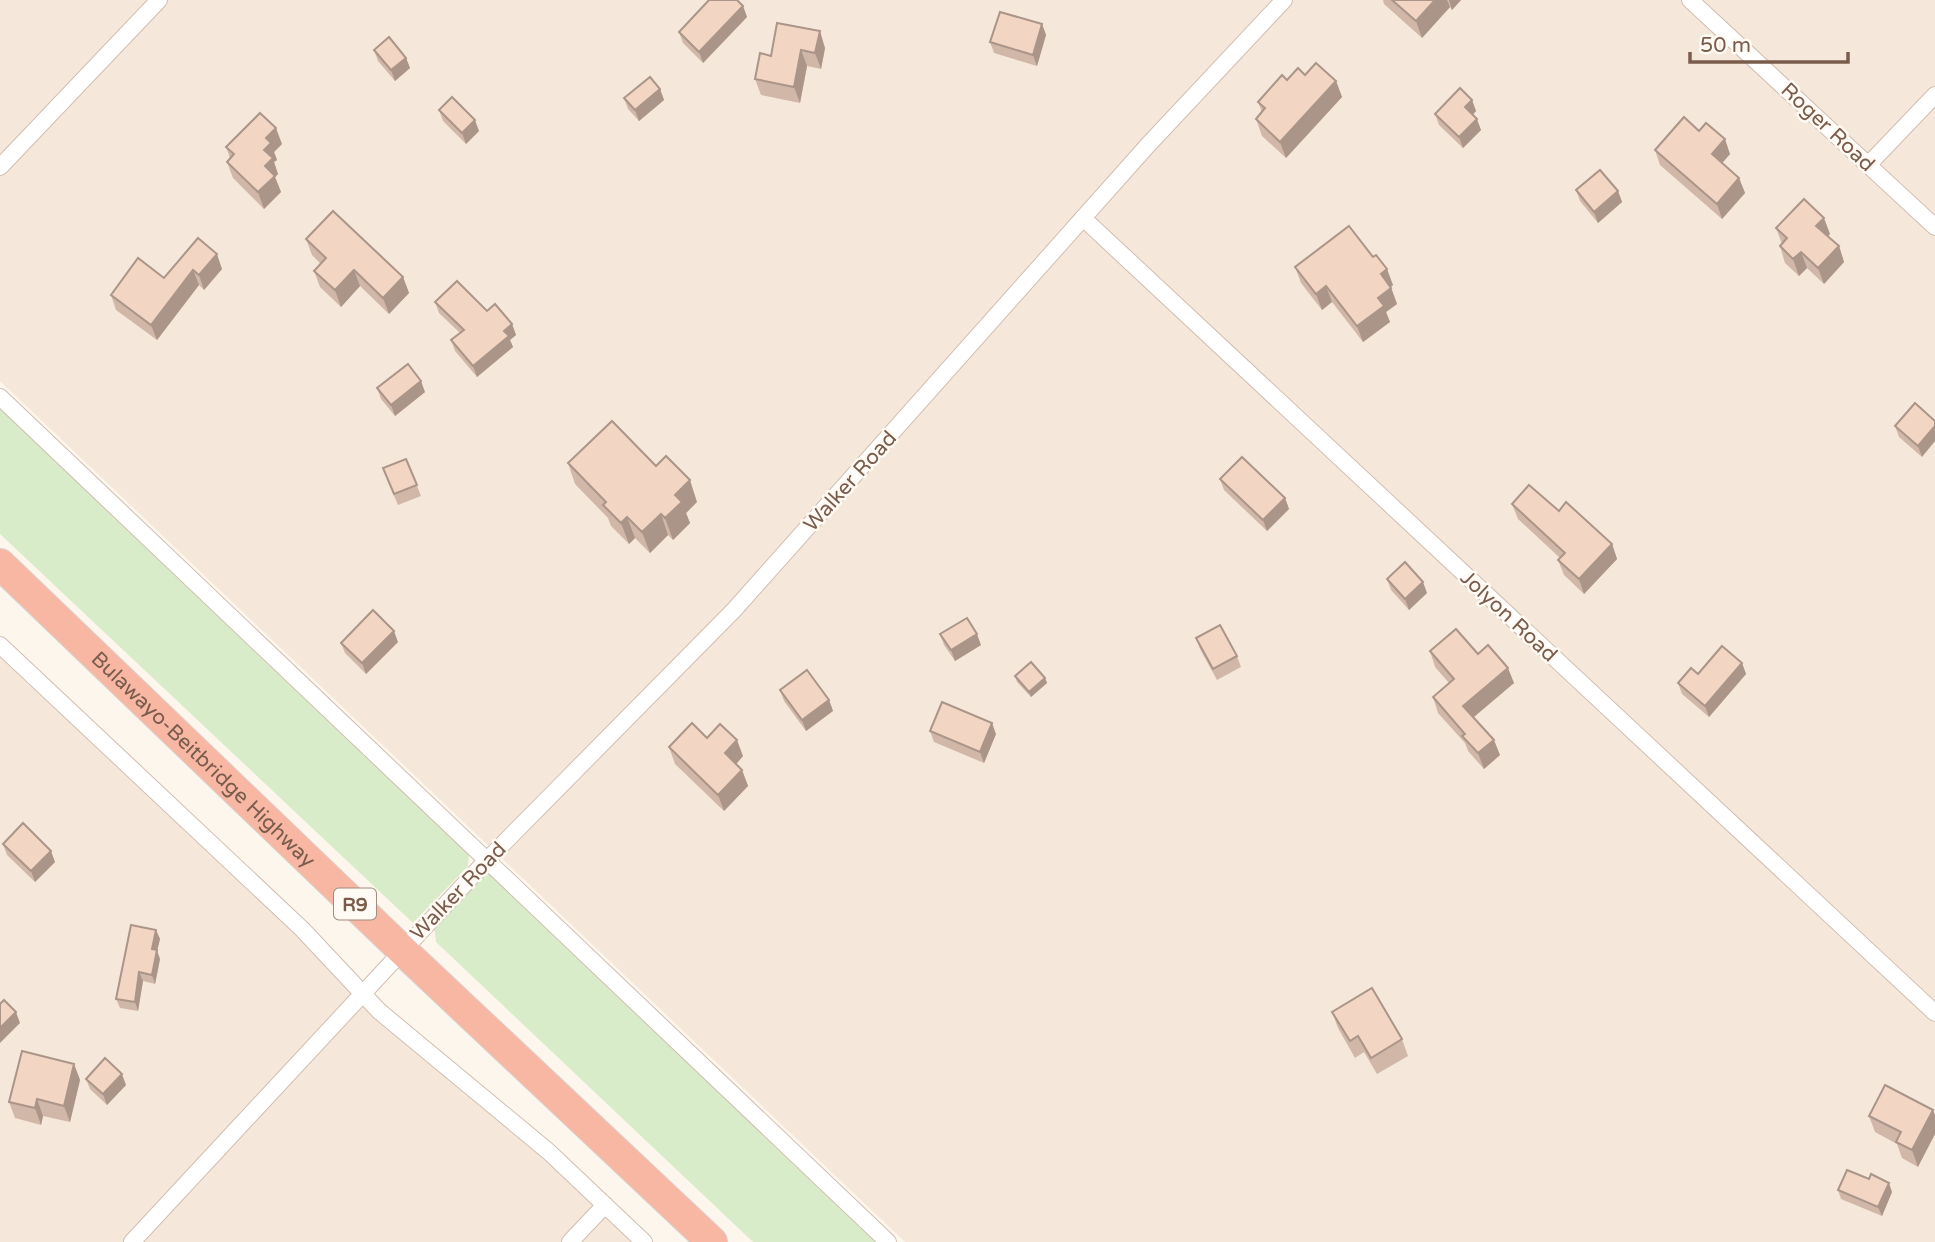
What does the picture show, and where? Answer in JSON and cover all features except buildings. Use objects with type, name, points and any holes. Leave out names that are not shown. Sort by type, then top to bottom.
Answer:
[{"type":"highway","name":"Bulawayo-Beitbridge Highway","points":[[0,564],[402,950],[712,1242]]},
{"type":"street","points":[[0,167],[159,0]]},
{"type":"street","name":"Walker Road","points":[[132,1242],[487,860],[734,610],[1148,145],[1284,0]]},
{"type":"street","name":"Roger Road","points":[[1690,0],[1935,227]]},
{"type":"street","points":[[1869,164],[1935,95]]},
{"type":"street","name":"Jolyon Road","points":[[1083,218],[1935,1013]]},
{"type":"street","points":[[0,397],[888,1242]]},
{"type":"street","points":[[0,645],[302,929],[397,1028],[540,1145],[644,1242]]},
{"type":"street","points":[[570,1242],[605,1205]]},
{"type":"shaded area","points":[[0,0],[1935,0],[1935,1242],[905,1242],[0,381]]},
{"type":"shaded area","points":[[0,652],[635,1242],[0,1242]]},
{"type":"green space","points":[[0,408],[469,854],[468,866],[413,923],[0,534]]},
{"type":"green space","points":[[487,868],[880,1242],[753,1242],[436,942],[434,926]]}]
